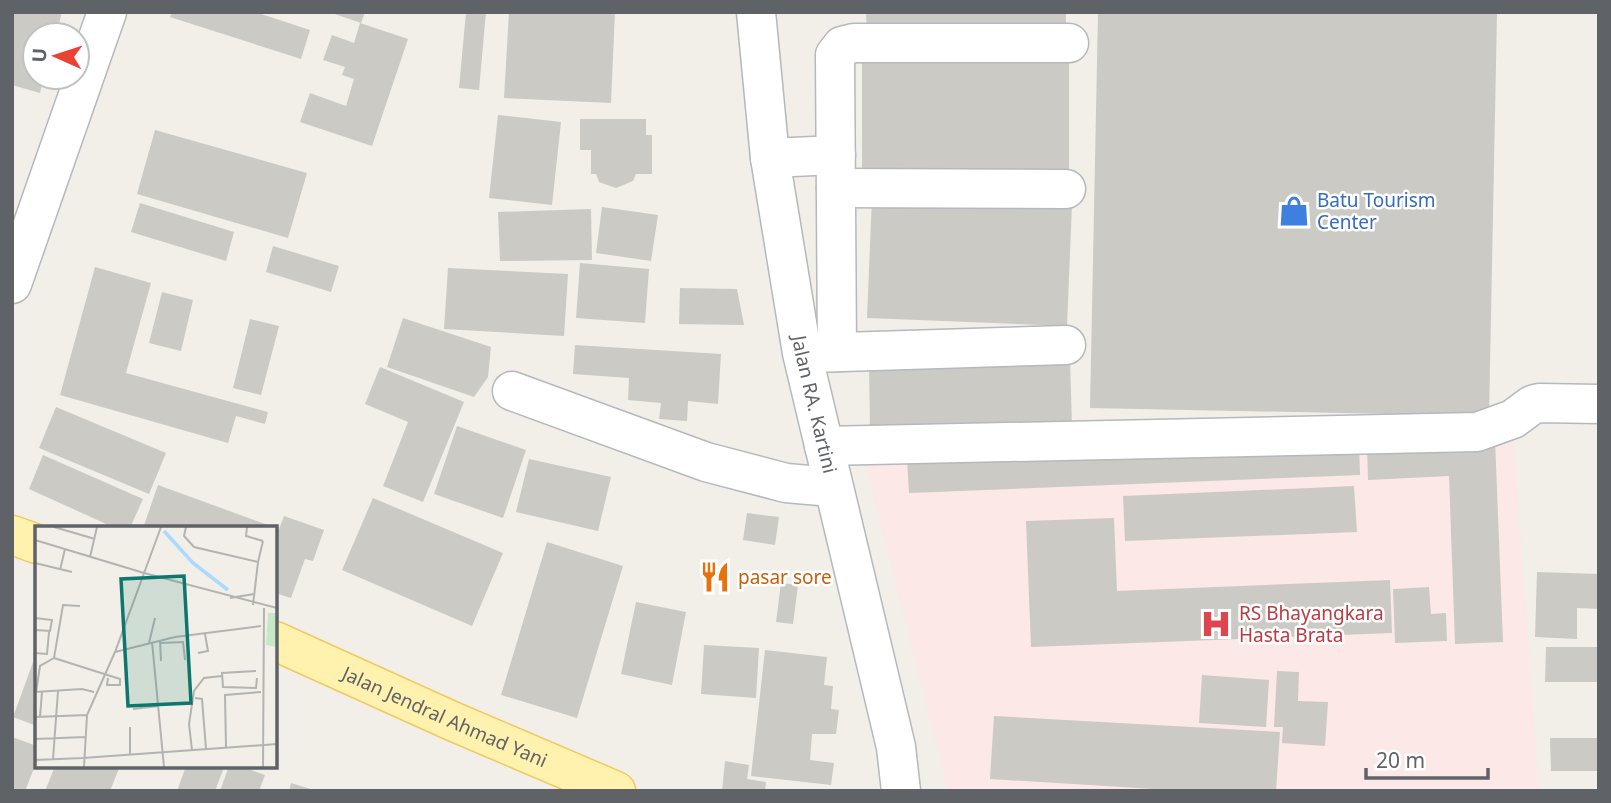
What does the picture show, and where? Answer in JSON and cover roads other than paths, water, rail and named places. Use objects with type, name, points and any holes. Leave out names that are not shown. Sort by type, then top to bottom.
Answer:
[{"type":"main road","points":[[12,535],[35,543]]},
{"type":"main road","name":"Jalan Jendral Ahmad Yani","points":[[276,641],[616,791]]},
{"type":"street","points":[[12,284],[107,12]]},
{"type":"street","name":"Jalan RA. Kartini","points":[[756,12],[770,158],[820,353],[824,446],[896,747],[901,791]]},
{"type":"street","points":[[1066,345],[820,353],[836,171],[835,55],[842,46],[854,43],[1069,43]]},
{"type":"street","points":[[770,158],[836,171],[1066,189]]},
{"type":"street","points":[[512,391],[706,463],[786,483],[832,487]]},
{"type":"street","points":[[824,446],[1477,432],[1513,419],[1539,403],[1599,404]]},
{"type":"place","name":"Batu Tourism Center","points":[[1294,211]]},
{"type":"place","name":"pasar sore","points":[[715,577]]},
{"type":"place","name":"RS Bhayangkara Hasta Brata","points":[[1216,624]]}]
